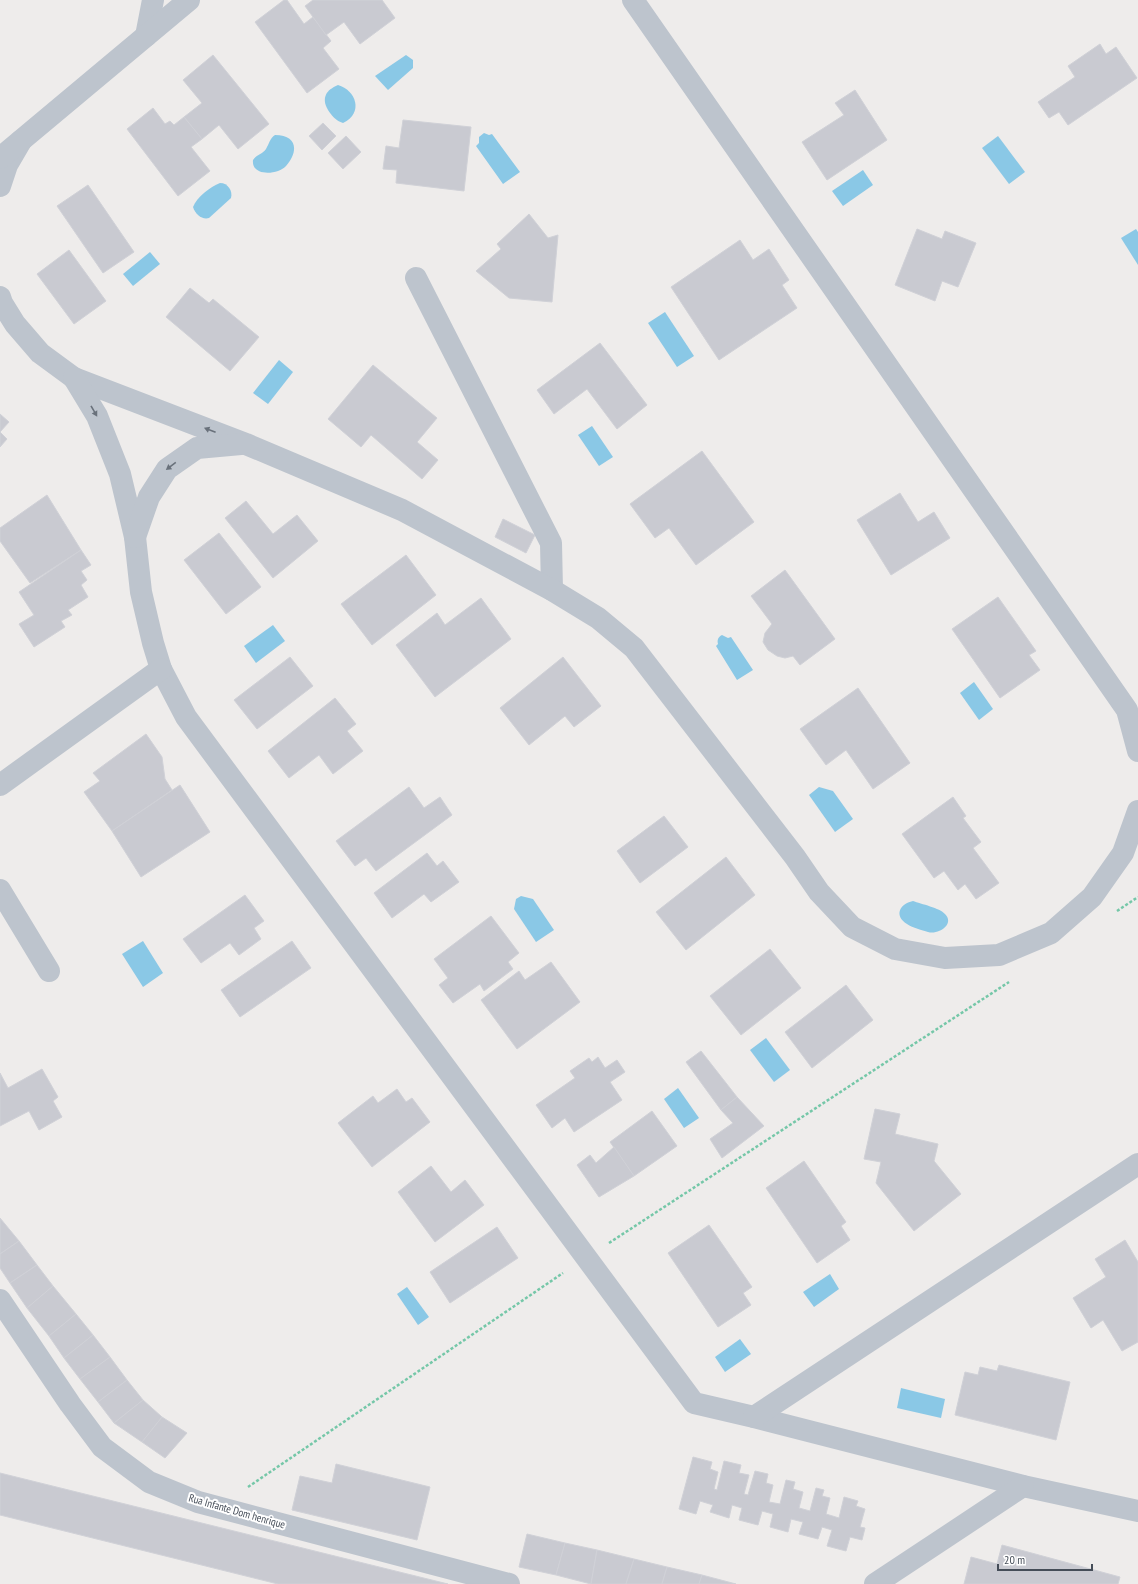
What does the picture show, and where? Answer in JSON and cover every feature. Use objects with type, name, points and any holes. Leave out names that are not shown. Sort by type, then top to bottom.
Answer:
[{"type":"street","points":[[146,36],[153,0]]},
{"type":"street","points":[[0,158],[189,0]]},
{"type":"street","points":[[633,0],[1127,710],[1138,751]]},
{"type":"street","points":[[0,186],[7,165],[21,141]]},
{"type":"street","points":[[416,278],[552,544],[552,590]]},
{"type":"street","points":[[0,297],[7,321],[40,353],[74,378],[246,444],[402,510],[552,590],[598,618],[634,648],[795,857],[819,892],[852,927],[895,949],[945,958],[999,955],[1051,932],[1092,897],[1123,853],[1138,811]]},
{"type":"street","points":[[74,378],[97,416],[120,474],[135,537],[141,592],[161,669],[186,717],[694,1402],[754,1416],[1023,1486],[1138,1511]]},
{"type":"street","points":[[135,537],[149,497],[166,469],[197,448],[246,444]]},
{"type":"street","points":[[0,785],[161,669]]},
{"type":"street","points":[[0,890],[49,971]]},
{"type":"street","points":[[754,1416],[1138,1164]]},
{"type":"street","name":"Rua Infante Dom henrique","points":[[0,1300],[70,1404],[102,1447],[149,1482],[198,1502],[509,1584]]},
{"type":"street","points":[[875,1584],[1023,1486]]},
{"type":"path","points":[[1112,914],[1138,897]]},
{"type":"path","points":[[217,1507],[586,1258],[1014,979]]},
{"type":"water","points":[[406,55],[413,60],[413,68],[388,90],[375,76]]},
{"type":"water","points":[[338,85],[349,92],[355,102],[354,114],[350,119],[343,123],[338,121],[333,116],[328,110],[325,102],[326,95],[330,89]]},
{"type":"water","points":[[484,133],[489,135],[492,134],[520,172],[503,184],[476,146],[479,143],[479,137]]},
{"type":"water","points":[[275,135],[288,138],[292,141],[294,145],[293,155],[286,166],[282,169],[272,173],[260,172],[254,166],[253,160],[265,151],[271,139]]},
{"type":"water","points":[[998,136],[1025,172],[1009,184],[982,148]]},
{"type":"water","points":[[863,170],[873,185],[843,206],[832,191]]},
{"type":"water","points":[[220,183],[228,186],[231,193],[231,198],[209,218],[201,217],[194,210],[193,207],[195,203],[204,193]]},
{"type":"water","points":[[1136,229],[1138,232],[1138,265],[1121,238]]},
{"type":"water","points":[[150,252],[160,264],[133,286],[123,274]]},
{"type":"water","points":[[665,312],[694,356],[677,367],[648,323]]},
{"type":"water","points":[[279,360],[293,372],[268,404],[253,393]]},
{"type":"water","points":[[592,426],[613,457],[599,466],[578,435]]},
{"type":"water","points":[[273,625],[285,641],[256,663],[244,646]]},
{"type":"water","points":[[722,635],[728,638],[731,637],[753,670],[737,680],[716,646]]},
{"type":"water","points":[[974,682],[993,709],[979,720],[960,693]]},
{"type":"water","points":[[819,787],[833,791],[853,819],[835,832],[809,795]]},
{"type":"water","points":[[521,896],[533,899],[554,930],[536,942],[514,909],[516,899]]},
{"type":"water","points":[[913,901],[943,912],[948,918],[947,925],[937,932],[928,932],[907,924],[903,921],[899,914],[904,905]]},
{"type":"water","points":[[143,941],[163,973],[143,987],[122,954]]},
{"type":"water","points":[[766,1038],[790,1070],[774,1082],[750,1050]]},
{"type":"water","points":[[678,1088],[699,1118],[684,1128],[664,1099]]},
{"type":"water","points":[[830,1274],[839,1289],[814,1307],[803,1292]]},
{"type":"water","points":[[407,1287],[429,1317],[418,1325],[397,1294]]},
{"type":"water","points":[[740,1339],[751,1354],[725,1372],[715,1357]]},
{"type":"water","points":[[901,1388],[945,1399],[941,1418],[897,1408]]},
{"type":"building","points":[[284,0],[287,0],[304,24],[313,17],[331,41],[323,48],[339,69],[307,93],[255,22]]},
{"type":"building","points":[[313,0],[382,0],[395,18],[360,44],[344,22],[326,35],[305,6]]},
{"type":"building","points":[[1100,44],[1106,54],[1116,47],[1137,78],[1068,125],[1059,112],[1049,118],[1038,102],[1075,77],[1068,66]]},
{"type":"building","points":[[213,55],[269,124],[238,149],[219,125],[202,139],[184,117],[202,103],[183,80]]},
{"type":"building","points":[[855,90],[887,140],[827,180],[802,142],[844,115],[835,103]]},
{"type":"building","points":[[153,108],[165,124],[170,121],[174,125],[184,117],[202,139],[191,147],[210,171],[178,196],[127,129]]},
{"type":"building","points":[[403,120],[471,127],[464,191],[396,183],[397,170],[383,169],[386,146],[399,148]]},
{"type":"building","points":[[323,123],[336,136],[322,150],[309,136]]},
{"type":"building","points":[[346,136],[361,152],[343,169],[328,153]]},
{"type":"building","points":[[88,185],[134,252],[103,273],[57,206]]},
{"type":"building","points":[[529,214],[548,238],[558,235],[552,302],[509,298],[476,271],[501,249],[497,244]]},
{"type":"building","points":[[917,229],[942,239],[945,231],[976,243],[958,287],[942,281],[935,301],[895,285]]},
{"type":"building","points":[[740,240],[753,260],[769,249],[789,280],[782,285],[797,308],[719,360],[671,287]]},
{"type":"building","points":[[69,250],[106,301],[74,324],[37,274]]},
{"type":"building","points":[[190,288],[209,303],[213,299],[259,337],[230,371],[166,317]]},
{"type":"building","points":[[600,343],[647,405],[617,429],[587,389],[554,414],[537,390]]},
{"type":"building","points":[[373,365],[437,418],[417,442],[438,460],[422,479],[371,435],[361,447],[328,419]]},
{"type":"building","points":[[0,414],[9,422],[0,432]]},
{"type":"building","points":[[0,432],[7,439],[0,447]]},
{"type":"building","points":[[702,451],[754,522],[696,565],[669,528],[655,538],[630,504]]},
{"type":"building","points":[[900,493],[918,522],[934,512],[950,538],[891,575],[857,520]]},
{"type":"building","points":[[47,495],[81,550],[30,583],[0,541],[0,528]]},
{"type":"building","points":[[246,501],[273,534],[297,515],[318,541],[273,578],[225,518]]},
{"type":"building","points":[[503,519],[535,535],[526,553],[495,537]]},
{"type":"building","points":[[219,533],[261,587],[226,614],[184,560]]},
{"type":"building","points":[[81,550],[91,565],[81,571],[87,580],[81,585],[88,597],[68,610],[72,615],[61,621],[65,627],[34,647],[19,624],[34,615],[19,592]]},
{"type":"building","points":[[406,555],[436,595],[372,645],[341,604]]},
{"type":"building","points":[[785,570],[835,639],[800,665],[793,656],[785,658],[777,656],[768,650],[763,642],[765,633],[772,624],[751,596]]},
{"type":"building","points":[[998,597],[1036,651],[1029,655],[1040,670],[1000,698],[952,629]]},
{"type":"building","points":[[481,598],[511,639],[435,697],[396,645],[437,613],[445,625]]},
{"type":"building","points":[[290,657],[313,686],[257,729],[234,700]]},
{"type":"building","points":[[563,657],[601,706],[574,727],[565,716],[529,745],[500,708]]},
{"type":"building","points":[[858,688],[910,763],[873,789],[846,750],[826,765],[800,729]]},
{"type":"building","points":[[335,698],[356,724],[347,731],[363,751],[333,774],[319,755],[289,778],[268,751]]},
{"type":"building","points":[[146,734],[162,757],[165,779],[172,790],[112,831],[84,792],[100,781],[93,773]]},
{"type":"building","points":[[180,785],[210,832],[141,877],[112,831]]},
{"type":"building","points":[[409,787],[424,808],[440,797],[452,815],[376,871],[366,858],[355,866],[336,841]]},
{"type":"building","points":[[953,797],[966,816],[963,818],[981,842],[973,848],[999,883],[976,899],[965,884],[958,890],[944,871],[934,878],[902,834]]},
{"type":"building","points":[[664,816],[688,847],[640,883],[617,851]]},
{"type":"building","points":[[427,853],[437,866],[443,861],[459,882],[431,902],[424,894],[392,918],[374,893]]},
{"type":"building","points":[[726,857],[755,895],[686,950],[656,912]]},
{"type":"building","points":[[245,895],[264,921],[254,928],[261,939],[239,955],[230,943],[201,963],[183,939]]},
{"type":"building","points":[[491,916],[519,953],[508,962],[513,969],[484,991],[480,984],[453,1003],[439,985],[448,978],[434,959]]},
{"type":"building","points":[[292,941],[311,968],[240,1017],[221,990]]},
{"type":"building","points":[[770,949],[801,988],[741,1035],[710,996]]},
{"type":"building","points":[[551,962],[580,1002],[517,1049],[481,1000],[519,971],[525,980]]},
{"type":"building","points":[[846,985],[873,1020],[812,1068],[785,1032]]},
{"type":"building","points":[[701,1051],[737,1097],[721,1110],[686,1062]]},
{"type":"building","points":[[598,1057],[605,1068],[617,1060],[625,1072],[610,1082],[622,1100],[574,1132],[565,1118],[552,1128],[536,1105],[575,1078],[570,1071],[589,1058],[592,1062]]},
{"type":"building","points":[[42,1069],[58,1097],[53,1101],[62,1117],[39,1130],[29,1111],[0,1126],[0,1073],[8,1088]]},
{"type":"building","points":[[397,1089],[406,1102],[412,1098],[430,1122],[372,1167],[338,1123],[373,1096],[378,1103]]},
{"type":"building","points":[[737,1097],[764,1126],[722,1158],[710,1139],[733,1123],[721,1110]]},
{"type":"building","points":[[875,1109],[900,1114],[895,1134],[938,1144],[934,1161],[961,1194],[914,1231],[876,1183],[881,1162],[864,1159]]},
{"type":"building","points":[[652,1111],[677,1146],[634,1176],[610,1142]]},
{"type":"building","points":[[614,1147],[634,1176],[599,1197],[577,1165],[590,1155],[596,1163]]},
{"type":"building","points":[[804,1161],[846,1222],[841,1226],[850,1240],[817,1263],[766,1188]]},
{"type":"building","points":[[431,1166],[451,1192],[465,1180],[484,1205],[435,1242],[398,1192]]},
{"type":"building","points":[[0,1218],[19,1241],[0,1254]]},
{"type":"building","points":[[709,1225],[752,1287],[743,1293],[751,1305],[718,1327],[668,1253]]},
{"type":"building","points":[[497,1227],[518,1258],[450,1303],[430,1272]]},
{"type":"building","points":[[1125,1240],[1138,1262],[1138,1342],[1122,1351],[1103,1320],[1091,1328],[1073,1298],[1106,1277],[1095,1259]]},
{"type":"building","points":[[19,1241],[37,1265],[10,1283],[0,1268],[0,1254]]},
{"type":"building","points":[[37,1265],[53,1286],[27,1308],[10,1283]]},
{"type":"building","points":[[53,1286],[76,1314],[49,1336],[27,1308]]},
{"type":"building","points":[[76,1314],[93,1335],[64,1358],[49,1336]]},
{"type":"building","points":[[93,1335],[110,1357],[80,1379],[64,1358]]},
{"type":"building","points":[[110,1357],[127,1380],[98,1402],[80,1379]]},
{"type":"building","points":[[999,1365],[1070,1382],[1056,1440],[955,1415],[965,1372],[978,1375],[980,1367],[997,1371]]},
{"type":"building","points":[[127,1380],[143,1400],[114,1423],[98,1402]]},
{"type":"building","points":[[143,1400],[162,1417],[142,1442],[114,1423]]},
{"type":"building","points":[[162,1417],[187,1433],[165,1458],[142,1442]]},
{"type":"building","points":[[693,1457],[712,1462],[710,1469],[718,1472],[714,1489],[717,1490],[724,1461],[741,1465],[739,1473],[749,1475],[744,1494],[748,1495],[755,1471],[768,1474],[766,1483],[773,1485],[769,1502],[780,1504],[786,1480],[795,1482],[793,1489],[803,1492],[799,1508],[810,1511],[816,1488],[824,1490],[822,1496],[830,1498],[826,1514],[839,1518],[844,1497],[858,1501],[856,1506],[865,1509],[860,1527],[865,1528],[862,1540],[850,1537],[846,1551],[827,1546],[832,1530],[822,1527],[818,1539],[799,1534],[803,1522],[791,1519],[788,1532],[770,1527],[773,1514],[762,1511],[758,1525],[739,1520],[742,1508],[732,1505],[729,1518],[710,1512],[713,1505],[700,1501],[696,1514],[679,1509]]},
{"type":"building","points":[[336,1464],[430,1487],[417,1540],[292,1510],[300,1476],[332,1483]]},
{"type":"building","points":[[0,1473],[448,1584],[278,1584],[0,1515]]},
{"type":"building","points":[[527,1534],[565,1543],[556,1575],[519,1567]]},
{"type":"building","points":[[565,1543],[597,1550],[591,1584],[556,1575]]},
{"type":"building","points":[[1002,1545],[1120,1577],[1118,1584],[964,1584],[971,1557],[997,1564]]},
{"type":"building","points":[[597,1550],[634,1559],[626,1584],[591,1584]]},
{"type":"building","points":[[634,1559],[667,1567],[662,1584],[626,1584]]},
{"type":"building","points":[[667,1567],[702,1575],[699,1584],[662,1584]]},
{"type":"building","points":[[702,1575],[736,1584],[699,1584]]}]
